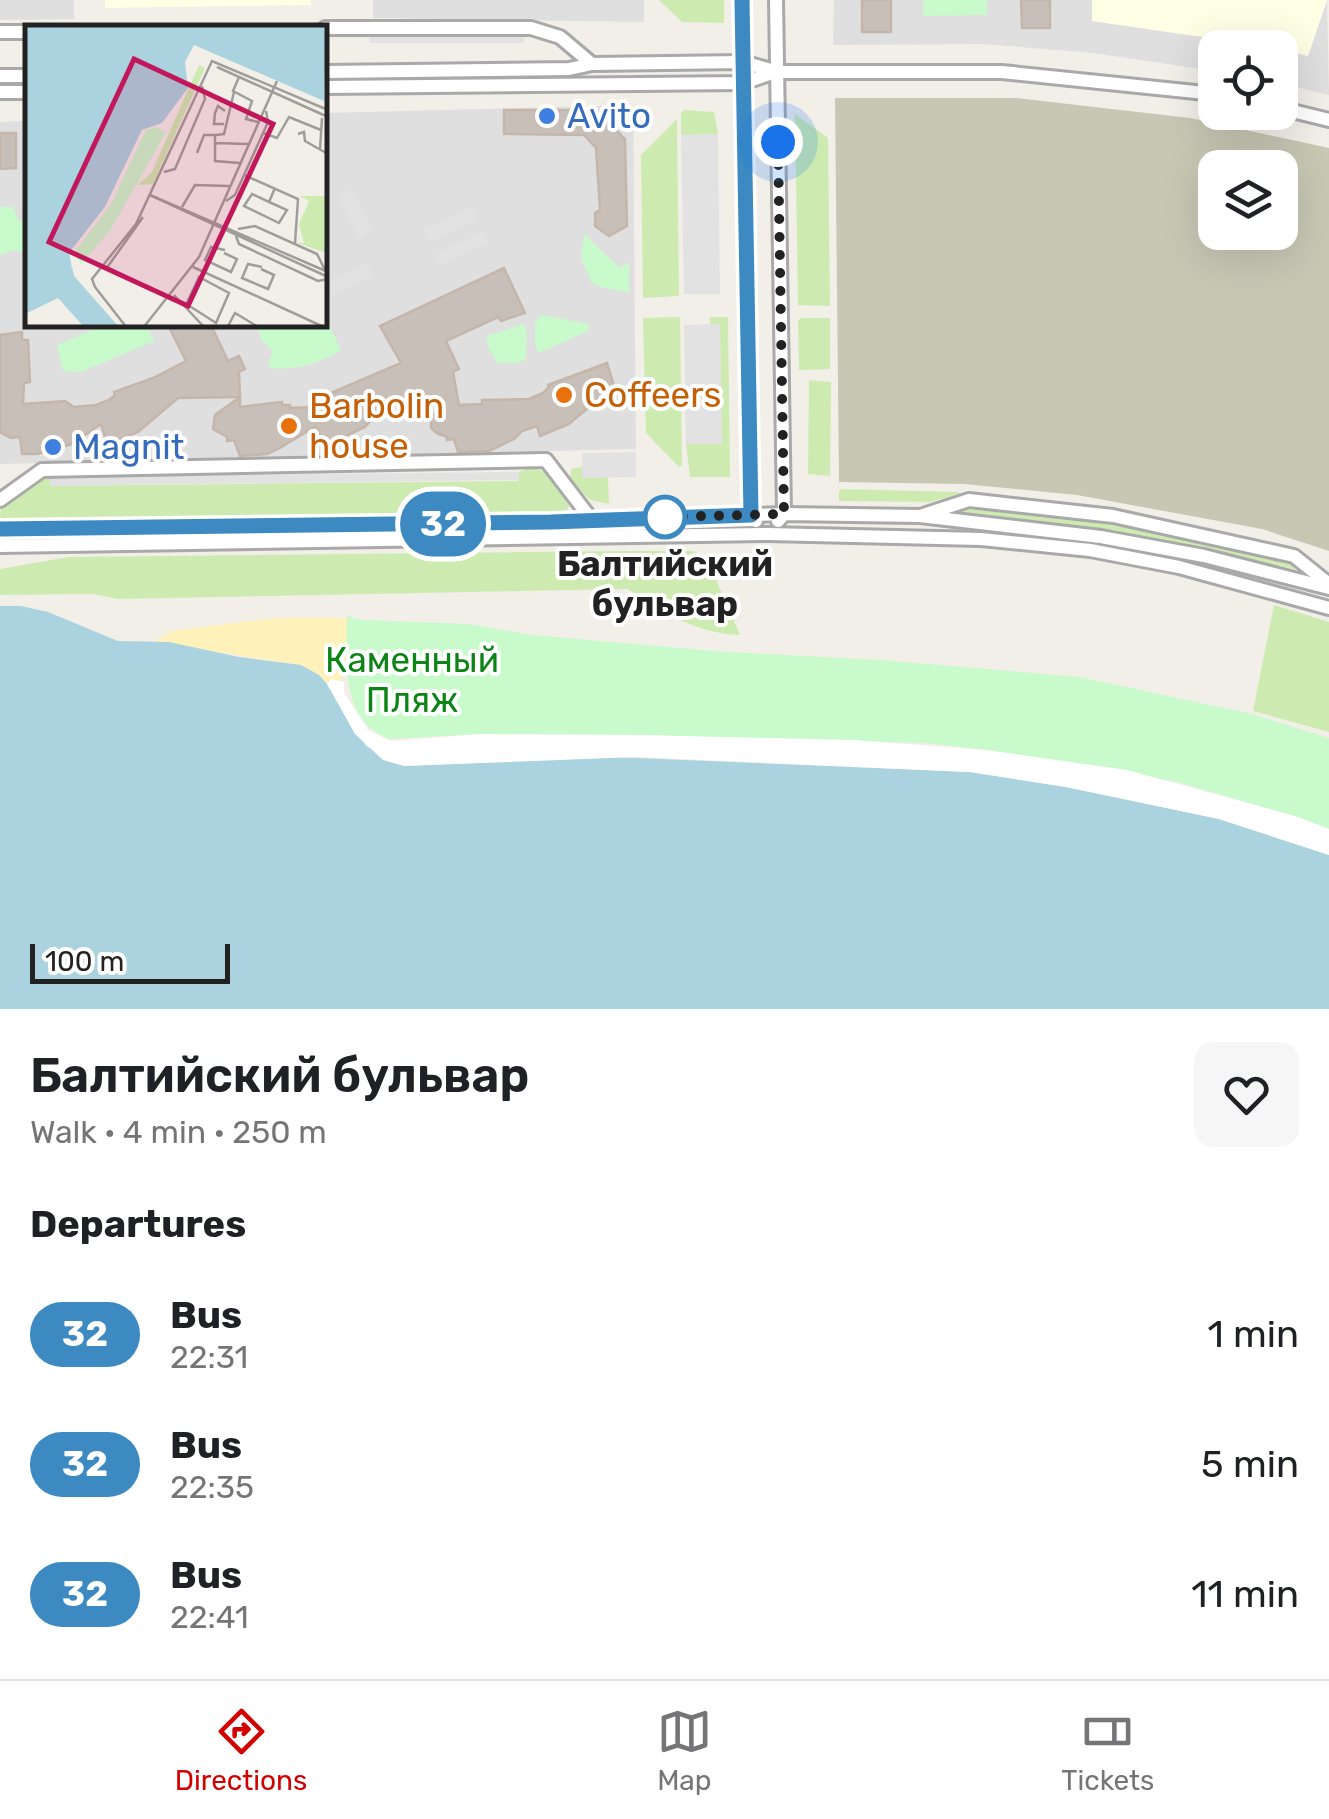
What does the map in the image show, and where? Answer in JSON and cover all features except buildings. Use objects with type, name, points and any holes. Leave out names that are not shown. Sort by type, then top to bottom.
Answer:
[{"type":"street","points":[[742,0],[751,515],[768,534]]},
{"type":"street","points":[[768,534],[784,514],[776,0]]},
{"type":"street","points":[[328,28],[531,28],[560,37],[592,64]]},
{"type":"street","points":[[328,72],[743,62],[778,72],[1002,72],[1198,92]]},
{"type":"street","points":[[328,87],[743,82],[778,72]]},
{"type":"street","points":[[1298,112],[1329,120]]},
{"type":"street","points":[[0,500],[42,470],[546,460],[590,519]]},
{"type":"street","points":[[920,516],[969,500],[1114,516],[1294,556],[1329,586]]},
{"type":"street","points":[[0,529],[551,522],[784,514],[920,516],[1101,537],[1204,556],[1329,586]]},
{"type":"street","points":[[0,546],[768,534],[982,539],[1072,548],[1214,575],[1329,608]]},
{"type":"shaded area","points":[[0,0],[74,0],[74,19],[0,20]]},
{"type":"shaded area","points":[[105,0],[311,0],[311,5],[105,8]]},
{"type":"shaded area","points":[[373,0],[644,0],[644,22],[373,18]]},
{"type":"shaded area","points":[[834,0],[1092,0],[1093,21],[1198,37],[1198,68],[1093,53],[983,44],[833,45]]},
{"type":"shaded area","points":[[1092,0],[1327,0],[1308,56],[1298,53],[1298,30],[1198,30],[1198,36],[1092,21]]},
{"type":"shaded area","points":[[1327,0],[1329,95],[1298,87],[1298,54],[1308,56]]},
{"type":"shaded area","points":[[524,31],[524,43],[370,43],[370,32]]},
{"type":"shaded area","points":[[835,98],[1015,98],[1190,118],[1198,120],[1198,130],[1246,130],[1329,148],[1329,551],[1262,529],[1077,495],[964,484],[839,482]]},
{"type":"shaded area","points":[[633,105],[636,449],[0,464],[0,122],[25,121],[25,328],[328,328],[328,113]]},
{"type":"shaded area","points":[[718,134],[720,294],[684,294],[681,135]]},
{"type":"shaded area","points":[[352,189],[372,231],[358,237],[339,196]]},
{"type":"shaded area","points":[[472,207],[477,219],[429,242],[423,230]]},
{"type":"shaded area","points":[[484,231],[489,242],[440,266],[435,254]]},
{"type":"shaded area","points":[[367,264],[372,276],[328,297],[328,282]]},
{"type":"shaded area","points":[[720,324],[722,444],[686,444],[684,325]]},
{"type":"shaded area","points":[[636,452],[636,477],[582,478],[582,453]]},
{"type":"shaded area","points":[[519,472],[519,480],[50,486],[50,477]]},
{"type":"green space","points":[[659,0],[724,0],[724,23],[682,22]]},
{"type":"green space","points":[[923,0],[987,0],[987,15],[923,16]]},
{"type":"green space","points":[[684,110],[714,112],[718,134],[681,135]]},
{"type":"green space","points":[[795,114],[828,138],[830,306],[798,305]]},
{"type":"green space","points":[[677,119],[679,296],[643,298],[641,155]]},
{"type":"green space","points":[[0,207],[13,207],[19,221],[25,224],[25,253],[14,250],[0,255]]},
{"type":"green space","points":[[584,234],[620,268],[629,262],[629,292],[592,283],[581,258]]},
{"type":"green space","points":[[542,315],[589,324],[588,331],[539,353],[535,346],[535,323]]},
{"type":"green space","points":[[680,317],[679,467],[646,433],[643,318]]},
{"type":"green space","points":[[710,317],[728,317],[730,477],[690,477],[686,444],[721,444],[720,324],[710,324]]},
{"type":"green space","points":[[830,318],[830,369],[799,370],[798,320]]},
{"type":"green space","points":[[328,322],[341,351],[307,365],[271,368],[268,364],[273,352],[261,339],[258,328],[328,328]]},
{"type":"green space","points":[[524,324],[526,359],[497,363],[487,336]]},
{"type":"green space","points":[[97,328],[148,328],[154,341],[81,372],[63,371],[57,345]]},
{"type":"green space","points":[[809,380],[831,382],[830,476],[808,474]]},
{"type":"green space","points":[[530,467],[548,473],[568,509],[554,515],[11,521],[0,518],[1,505],[38,479],[50,477],[50,486],[518,481],[519,472]]},
{"type":"green space","points":[[582,467],[583,478],[608,477],[609,504],[591,500],[570,482],[571,469]]},
{"type":"green space","points":[[842,489],[960,494],[930,502],[839,501]]},
{"type":"green space","points":[[969,507],[1172,536],[1291,563],[1304,571],[1112,530],[957,512]]},
{"type":"green space","points":[[692,551],[706,556],[740,635],[710,631],[681,620],[628,589],[118,599],[93,594],[0,595],[0,569],[69,557]]},
{"type":"green space","points":[[1274,605],[1329,622],[1329,732],[1253,711]]},
{"type":"green space","name":"Каменный Пляж","points":[[347,616],[361,620],[469,624],[532,635],[726,652],[1080,677],[1252,714],[1329,738],[1329,829],[1174,781],[927,743],[641,735],[480,734],[389,739],[361,718],[354,703],[347,669]]},
{"type":"sand","points":[[274,618],[345,618],[359,625],[348,657],[341,664],[342,678],[331,679],[327,684],[301,665],[154,642],[171,631]]},
{"type":"water","points":[[0,606],[48,612],[118,641],[169,642],[301,665],[327,684],[366,746],[404,766],[612,757],[970,772],[1066,787],[1219,819],[1329,855],[1329,1009],[0,1009]]},
{"type":"pier","points":[[331,679],[344,682],[344,693],[368,730],[391,741],[480,734],[641,735],[853,740],[986,750],[1127,770],[1298,817],[1329,829],[1329,855],[1219,819],[1066,787],[970,772],[636,757],[404,766],[383,760],[355,734],[327,684]]},
{"type":"bus line","name":"32","points":[[0,529],[551,522],[751,515],[742,0]]},
{"type":"place","name":"Avito","points":[[547,116]]},
{"type":"place","name":"Coffeers","points":[[564,395]]},
{"type":"place","name":"Barbolin house","points":[[289,426]]},
{"type":"place","name":"Magnit","points":[[53,447]]},
{"type":"place","name":"Балтийский бульвар","points":[[665,517]]},
{"type":"route","points":[[665,517],[784,514],[778,142]]}]
